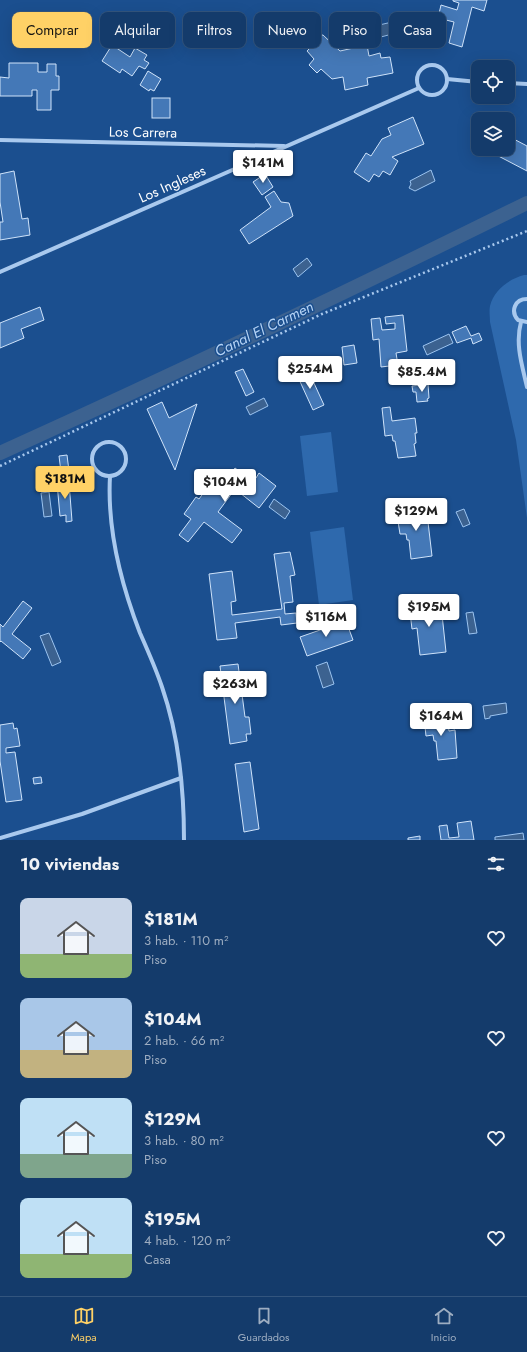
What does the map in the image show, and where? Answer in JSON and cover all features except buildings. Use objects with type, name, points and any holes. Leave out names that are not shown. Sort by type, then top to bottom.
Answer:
[{"type":"street","points":[[433,65],[443,69],[447,79],[446,88],[443,92],[434,96],[425,94],[418,88],[417,78],[419,72],[428,66],[433,65]]},
{"type":"street","points":[[447,79],[471,81]]},
{"type":"street","points":[[515,83],[527,84]]},
{"type":"street","name":"Los Ingleses","points":[[0,272],[418,88]]},
{"type":"street","name":"Los Carrera","points":[[0,140],[286,146]]},
{"type":"street","points":[[527,299],[520,300],[514,310],[515,317],[521,322],[527,322]]},
{"type":"street","points":[[521,322],[518,338],[527,387]]},
{"type":"street","points":[[105,442],[116,444],[121,447],[125,457],[123,467],[120,472],[110,476],[100,473],[92,464],[93,453],[96,448],[105,442]]},
{"type":"street","points":[[110,476],[112,519],[119,566],[131,607],[162,687],[177,747],[184,810],[184,840]]},
{"type":"street","points":[[0,838],[82,814],[181,778]]},
{"type":"path","points":[[0,466],[322,314],[527,231]]},
{"type":"shaded area","points":[[389,23],[389,35],[381,37],[381,25]]},
{"type":"shaded area","points":[[431,170],[435,181],[415,191],[409,188],[411,184],[410,181]]},
{"type":"shaded area","points":[[307,258],[312,265],[298,277],[293,269]]},
{"type":"shaded area","points":[[527,275],[527,518],[516,440],[490,322],[490,306],[495,295],[508,282]]},
{"type":"shaded area","points":[[449,334],[453,343],[427,355],[423,346]]},
{"type":"shaded area","points":[[264,398],[268,406],[250,415],[246,407]]},
{"type":"shaded area","points":[[331,432],[338,492],[307,496],[300,436]]},
{"type":"shaded area","points":[[49,492],[52,516],[44,517],[41,493]]},
{"type":"shaded area","points":[[274,499],[290,511],[285,519],[269,507]]},
{"type":"shaded area","points":[[464,509],[470,524],[463,527],[456,512]]},
{"type":"shaded area","points":[[344,527],[353,600],[319,605],[310,532]]},
{"type":"shaded area","points":[[473,612],[477,633],[469,634],[466,613]]},
{"type":"shaded area","points":[[49,633],[61,662],[52,666],[40,636]]},
{"type":"shaded area","points":[[327,662],[334,684],[323,688],[316,666]]},
{"type":"shaded area","points":[[506,703],[507,713],[490,716],[490,718],[485,719],[483,706]]},
{"type":"shaded area","points":[[523,833],[524,840],[495,840],[495,837]]},
{"type":"waterway","name":"Canal El Carmen","points":[[0,453],[265,330],[527,203]]}]
